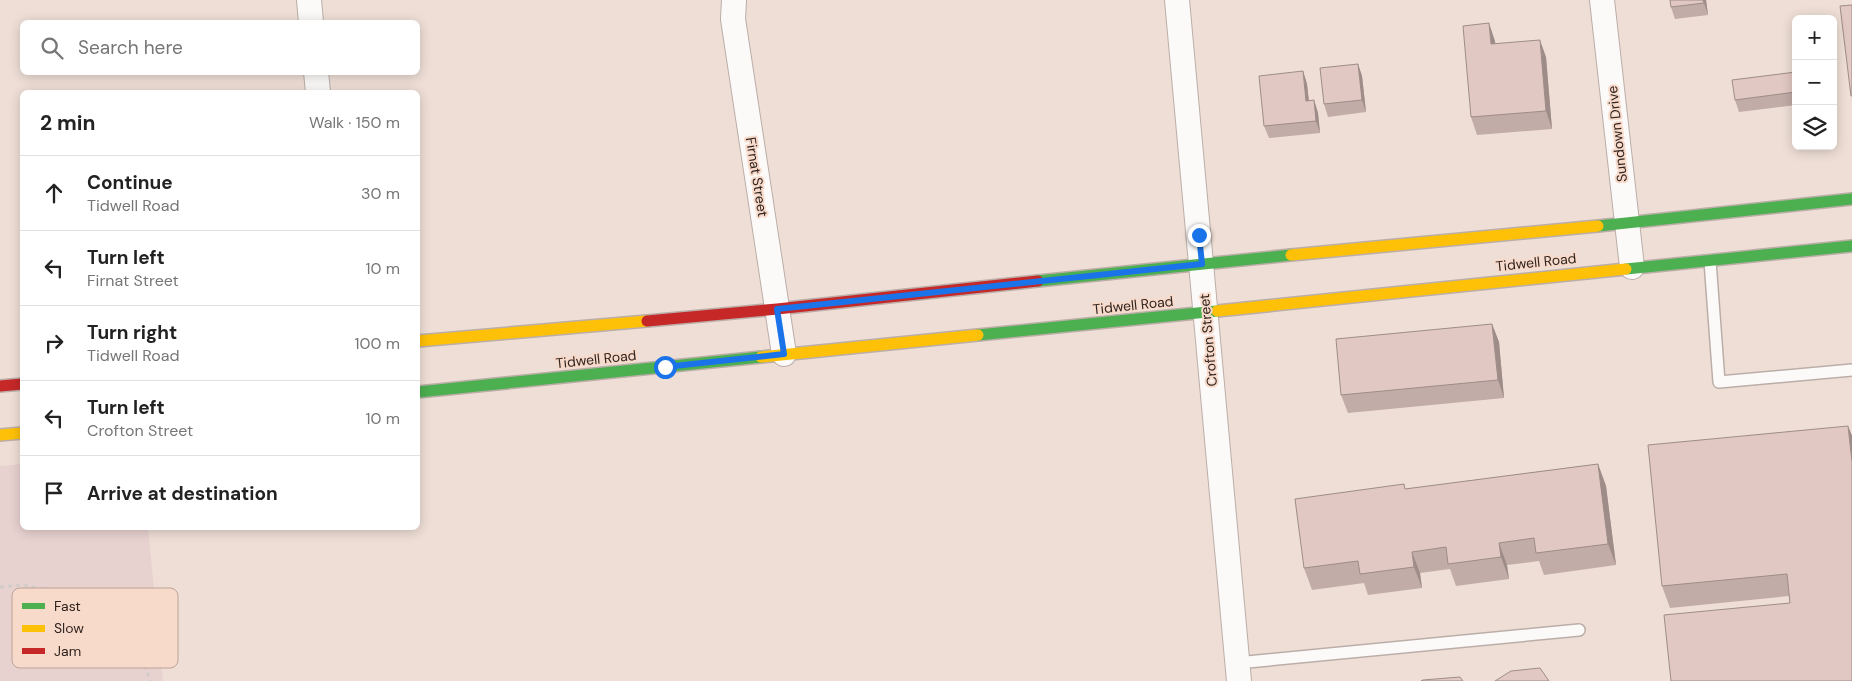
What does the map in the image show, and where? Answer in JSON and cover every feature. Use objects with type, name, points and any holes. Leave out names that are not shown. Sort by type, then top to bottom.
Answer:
[{"type":"main road","points":[[420,341],[777,309],[1202,264],[1852,199]]},
{"type":"main road","name":"Tidwell Road","points":[[420,392],[1852,246]]},
{"type":"main road","points":[[0,386],[20,384]]},
{"type":"main road","points":[[0,435],[20,433]]},
{"type":"street","points":[[308,0],[311,20]]},
{"type":"street","name":"Firnat Street","points":[[734,0],[733,19],[784,354]]},
{"type":"street","name":"Crofton Street","points":[[1177,0],[1238,672]]},
{"type":"street","name":"Sundown Drive","points":[[1602,0],[1632,267]]},
{"type":"street","points":[[316,75],[318,90]]},
{"type":"lane","points":[[1710,260],[1719,382],[1852,370]]},
{"type":"lane","points":[[1238,672],[1578,630]]},
{"type":"path","points":[[0,588],[23,585],[37,588]]},
{"type":"path","points":[[145,668],[151,681]]},
{"type":"shaded area","points":[[20,464],[20,530],[148,530],[154,588],[12,588],[12,668],[162,668],[163,681],[0,681],[0,466]]},
{"type":"building","points":[[1670,0],[1703,0],[1704,3],[1671,7]]},
{"type":"building","points":[[1852,5],[1852,96],[1851,96],[1840,6]]},
{"type":"building","points":[[1489,23],[1491,44],[1540,40],[1546,111],[1471,117],[1463,26]]},
{"type":"building","points":[[1358,64],[1362,100],[1324,104],[1320,68]]},
{"type":"building","points":[[1303,71],[1306,101],[1314,100],[1316,121],[1264,126],[1259,76]]},
{"type":"building","points":[[1792,72],[1792,93],[1735,100],[1732,80]]},
{"type":"building","points":[[1492,324],[1498,380],[1341,395],[1336,339]]},
{"type":"building","points":[[1848,426],[1852,462],[1852,681],[1671,681],[1664,615],[1790,603],[1787,574],[1662,586],[1648,445]]},
{"type":"building","points":[[1598,464],[1608,544],[1536,553],[1534,538],[1499,543],[1501,557],[1448,564],[1446,547],[1412,552],[1414,567],[1360,574],[1358,561],[1304,568],[1295,499],[1404,484],[1405,489]]},
{"type":"building","points":[[1540,668],[1549,681],[1495,681],[1511,671]]},
{"type":"building","points":[[1460,677],[1463,681],[1421,681],[1423,680]]},
{"type":"traffic: fast","points":[[1598,226],[1852,199]]},
{"type":"traffic: fast","points":[[1626,269],[1852,246]]},
{"type":"traffic: fast","points":[[1038,281],[1291,255]]},
{"type":"traffic: fast","points":[[978,335],[1217,311]]},
{"type":"traffic: fast","points":[[420,392],[761,357]]},
{"type":"traffic: slow","points":[[1291,255],[1598,226]]},
{"type":"traffic: slow","points":[[1217,311],[1626,269]]},
{"type":"traffic: slow","points":[[420,341],[647,321]]},
{"type":"traffic: slow","points":[[761,357],[978,335]]},
{"type":"traffic: slow","points":[[0,435],[20,433]]},
{"type":"traffic: jam","points":[[647,321],[1038,281]]},
{"type":"traffic: jam","points":[[0,386],[20,384]]},
{"type":"route","points":[[665,367],[784,354],[777,309],[1202,264],[1199,235]]}]
